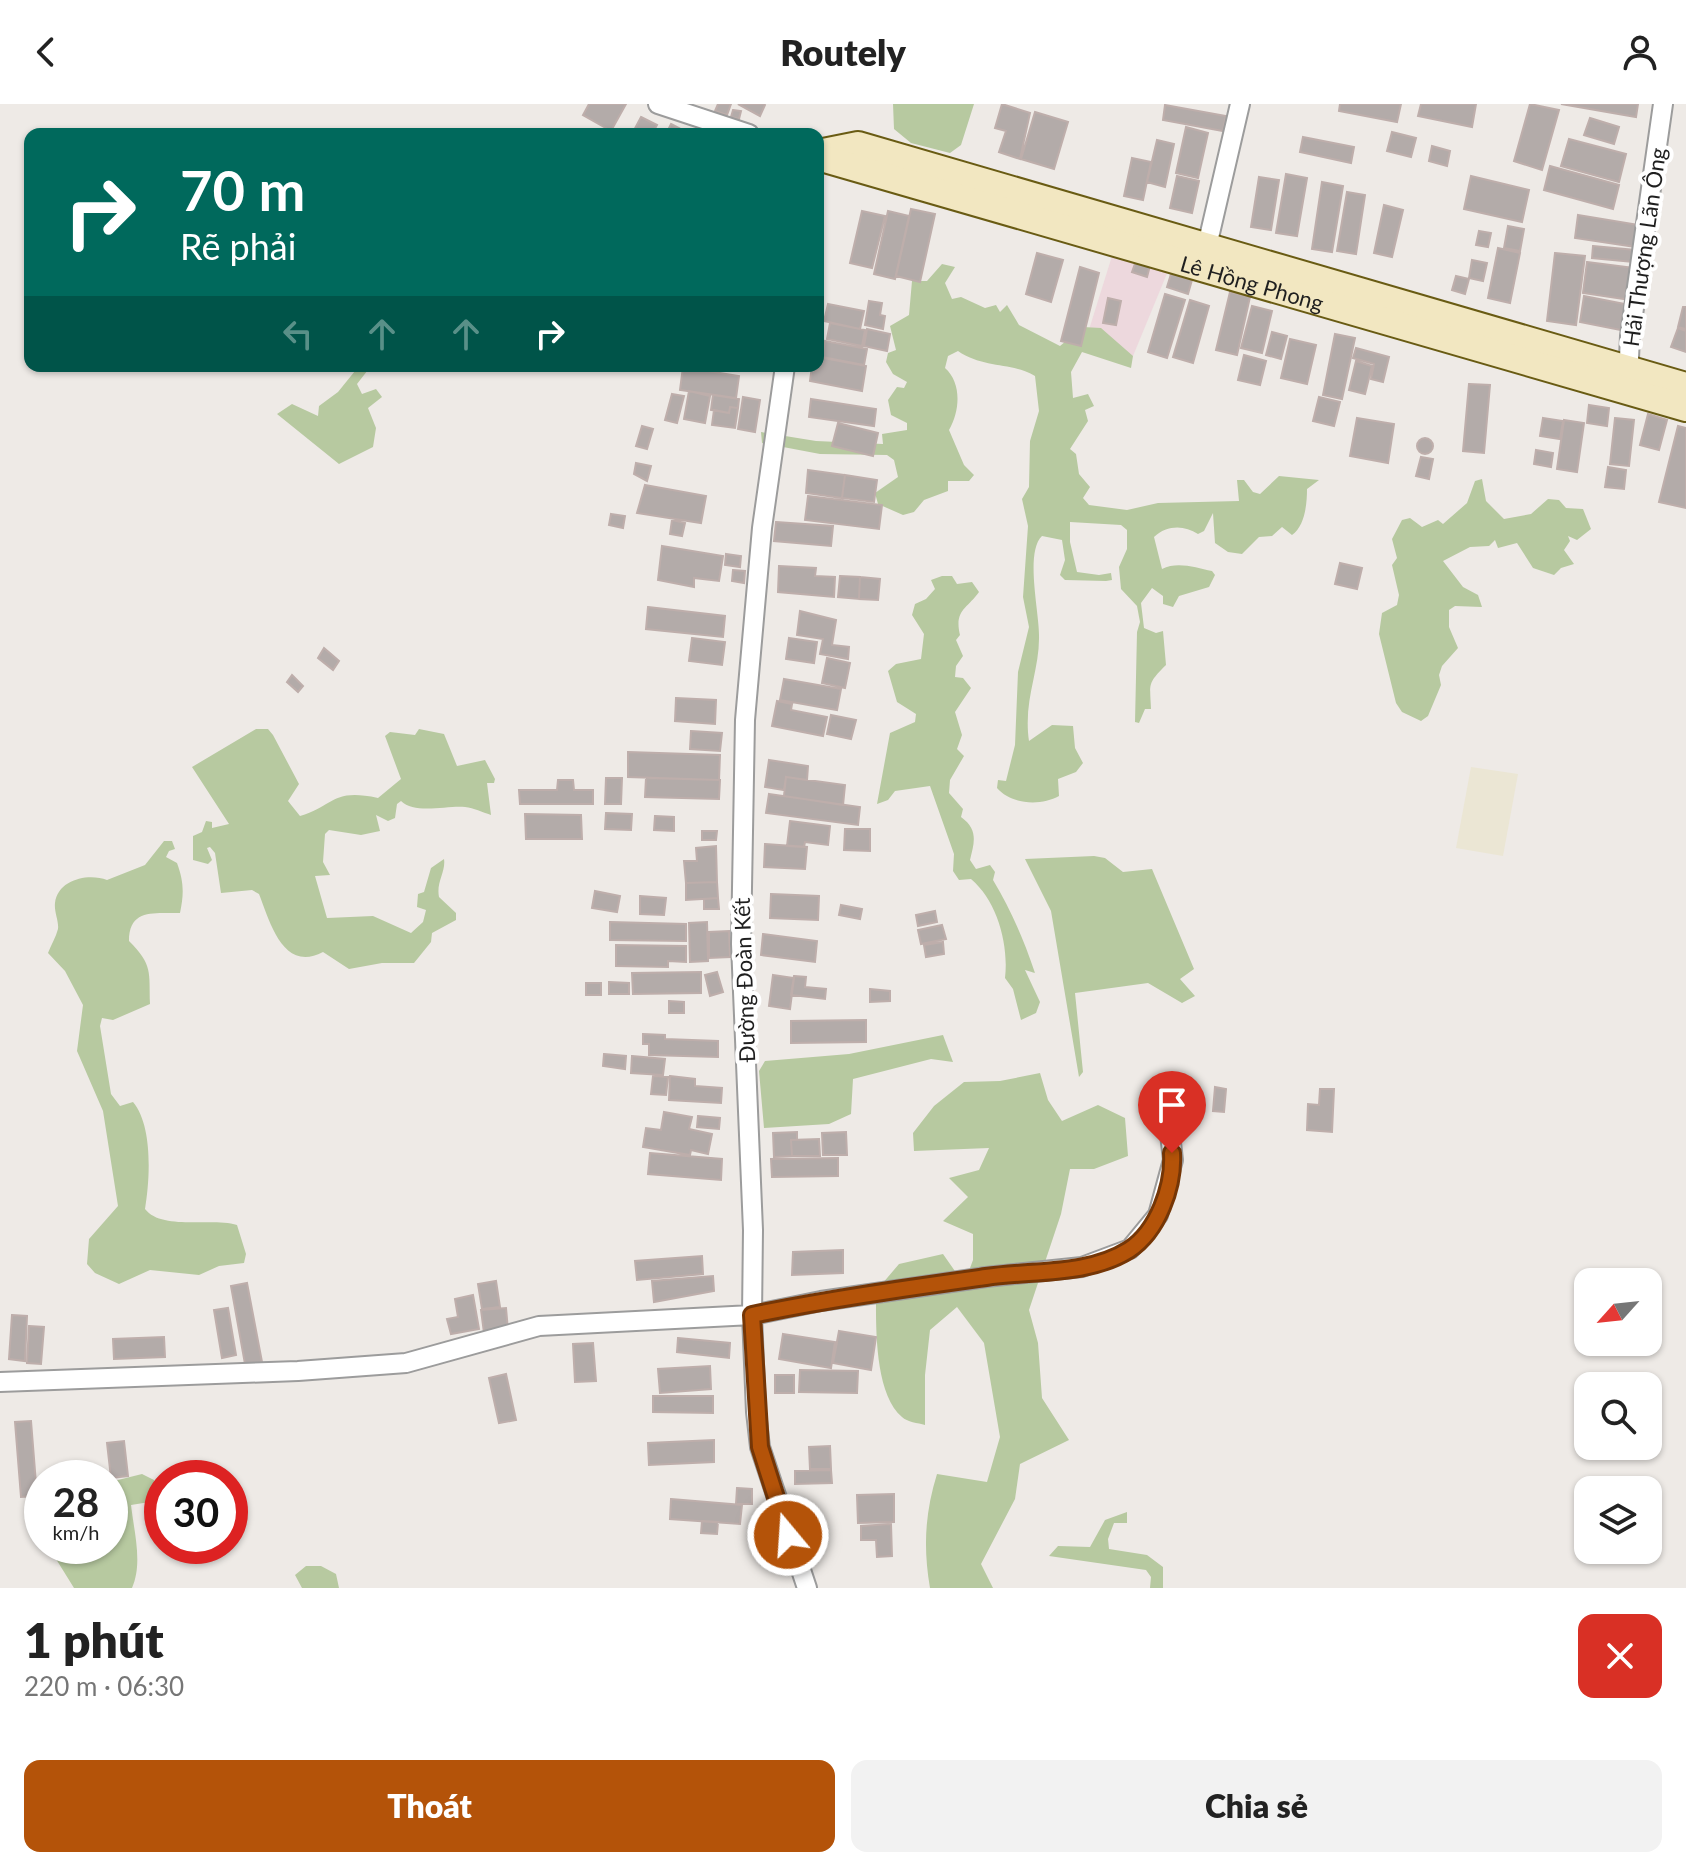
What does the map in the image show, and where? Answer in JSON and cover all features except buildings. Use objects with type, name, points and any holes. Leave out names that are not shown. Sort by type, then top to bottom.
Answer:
[{"type":"street","points":[[658,104],[731,128]]},
{"type":"street","points":[[1207,246],[1240,104]]},
{"type":"street","name":"Hải Thượng Lãn Ông","points":[[1628,380],[1630,336],[1663,104]]},
{"type":"street","name":"Lê Hồng Phong","points":[[824,154],[858,145],[1207,246],[1628,380],[1686,408]]},
{"type":"street","name":"Lê Hồng Phong","points":[[824,157],[1628,380],[1686,386]]},
{"type":"street","name":"Đường Đoàn Kết","points":[[784,372],[762,528],[745,720],[741,944],[753,1215],[752,1315],[760,1447],[807,1588]]},
{"type":"street","points":[[0,1382],[282,1372],[406,1363],[539,1326],[752,1315],[821,1301],[986,1277],[1082,1267],[1130,1249],[1154,1221],[1170,1179],[1173,1160],[1167,1108]]},
{"type":"shaded area","points":[[1112,256],[1168,271],[1133,356],[1082,352]]},
{"type":"shaded area","points":[[1471,767],[1518,774],[1503,856],[1456,848]]},
{"type":"green space","points":[[893,104],[974,104],[961,145],[950,153],[911,143],[894,129]]},
{"type":"green space","points":[[942,264],[955,267],[945,283],[952,299],[961,297],[985,308],[996,305],[1000,312],[1007,305],[1019,325],[1060,346],[1083,327],[1101,328],[1133,356],[1131,368],[1082,352],[1071,372],[1073,398],[1088,394],[1094,406],[1085,410],[1088,421],[1070,449],[1076,454],[1079,474],[1090,487],[1083,498],[1089,505],[1127,510],[1158,503],[1239,501],[1237,480],[1244,480],[1253,492],[1260,494],[1279,476],[1319,480],[1307,489],[1304,514],[1300,526],[1292,535],[1282,527],[1272,536],[1259,537],[1242,554],[1228,552],[1215,543],[1213,513],[1204,531],[1198,534],[1176,528],[1164,530],[1154,537],[1162,569],[1187,566],[1212,571],[1215,575],[1209,587],[1179,596],[1173,607],[1163,604],[1163,596],[1152,588],[1141,603],[1144,628],[1156,633],[1163,631],[1166,665],[1153,680],[1151,709],[1145,709],[1139,723],[1135,722],[1137,632],[1140,622],[1137,606],[1121,589],[1119,567],[1127,549],[1127,530],[1121,525],[1070,522],[1070,542],[1077,572],[1111,573],[1112,580],[1106,581],[1065,580],[1060,575],[1065,560],[1062,540],[1042,536],[1034,555],[1039,648],[1028,712],[1029,741],[1052,725],[1073,726],[1075,748],[1083,763],[1076,772],[1058,779],[1059,796],[1044,801],[1018,801],[997,788],[998,780],[1006,781],[1015,745],[1018,672],[1029,627],[1023,597],[1028,526],[1022,499],[1029,487],[1030,441],[1039,411],[1035,376],[978,361],[958,351],[948,356],[945,368],[951,374],[958,398],[949,430],[964,465],[974,475],[969,481],[948,481],[948,491],[924,500],[914,512],[903,515],[878,504],[875,493],[898,477],[894,460],[887,455],[820,454],[762,443],[761,432],[816,441],[883,444],[882,434],[907,430],[907,423],[891,415],[888,400],[897,387],[904,388],[907,382],[893,374],[886,362],[888,353],[896,350],[890,326],[909,315],[912,281],[927,281]]},
{"type":"green space","points":[[354,372],[366,372],[357,384],[362,394],[376,389],[382,397],[368,408],[376,428],[373,447],[339,464],[277,414],[292,404],[318,416],[319,406],[338,392]]},
{"type":"green space","points":[[1482,479],[1486,501],[1504,519],[1531,514],[1548,499],[1559,500],[1566,508],[1583,509],[1591,529],[1577,540],[1568,536],[1570,541],[1564,550],[1574,564],[1561,568],[1554,575],[1533,568],[1517,543],[1498,548],[1495,540],[1489,546],[1470,547],[1443,561],[1463,587],[1478,595],[1482,607],[1455,606],[1449,610],[1449,627],[1458,648],[1442,666],[1439,675],[1441,685],[1428,716],[1421,721],[1402,712],[1396,703],[1379,634],[1382,613],[1397,605],[1399,595],[1392,565],[1397,558],[1392,539],[1402,520],[1410,518],[1422,527],[1438,520],[1443,524],[1467,503],[1475,481]]},
{"type":"green space","points":[[952,576],[957,584],[972,582],[979,592],[960,615],[960,635],[956,640],[963,656],[956,666],[955,677],[963,678],[971,688],[955,712],[962,735],[957,749],[964,756],[950,780],[949,793],[963,809],[961,817],[973,832],[970,860],[976,869],[990,865],[995,872],[993,880],[1017,925],[1035,973],[1025,970],[1040,1002],[1036,1013],[1021,1020],[1013,989],[1005,978],[1003,938],[994,911],[971,879],[959,880],[953,871],[954,854],[930,786],[895,791],[888,800],[877,804],[890,733],[915,722],[916,714],[897,702],[888,671],[896,664],[921,659],[924,634],[912,615],[915,604],[926,599],[935,589],[931,580]]},
{"type":"green space","points":[[256,729],[268,729],[273,735],[299,784],[288,801],[300,816],[342,797],[363,795],[378,798],[401,779],[385,736],[390,732],[415,735],[419,729],[444,734],[457,766],[485,760],[495,779],[494,783],[487,783],[491,815],[465,807],[415,808],[401,801],[397,804],[395,818],[388,821],[376,815],[380,831],[361,835],[329,830],[325,834],[323,862],[330,875],[315,876],[327,918],[373,916],[411,933],[423,922],[426,910],[417,907],[418,894],[424,892],[431,868],[444,859],[439,897],[456,913],[456,920],[432,933],[431,942],[414,963],[382,963],[349,969],[323,952],[309,957],[298,956],[280,941],[259,894],[252,890],[221,893],[215,853],[210,847],[207,848],[212,860],[208,864],[193,860],[193,836],[202,832],[206,821],[212,822],[212,828],[229,824],[192,767]]},
{"type":"green space","points":[[164,841],[172,841],[175,849],[169,851],[166,857],[177,863],[181,876],[183,894],[180,913],[154,913],[139,917],[130,930],[129,941],[142,956],[148,970],[150,1004],[113,1020],[102,1018],[100,1026],[111,1094],[120,1106],[133,1102],[144,1125],[149,1168],[145,1209],[163,1220],[237,1225],[246,1254],[244,1263],[219,1266],[199,1275],[150,1270],[119,1284],[95,1273],[87,1264],[89,1239],[118,1206],[103,1111],[77,1051],[83,1005],[65,971],[48,953],[58,929],[55,903],[62,888],[83,878],[107,880],[145,865]]},
{"type":"green space","points":[[1105,858],[1123,872],[1152,869],[1194,969],[1180,979],[1195,996],[1182,1003],[1148,983],[1075,993],[1083,1072],[1079,1077],[1051,911],[1025,859]]},
{"type":"green space","points":[[943,1035],[953,1062],[931,1059],[853,1079],[851,1114],[829,1124],[764,1128],[759,1071],[765,1061],[849,1054]]},
{"type":"green space","points":[[1040,1073],[1048,1100],[1062,1121],[1098,1105],[1125,1118],[1128,1156],[1094,1169],[1070,1169],[1061,1214],[1029,1310],[1038,1343],[1042,1398],[1069,1440],[1020,1464],[1015,1499],[981,1564],[993,1588],[930,1588],[926,1530],[937,1474],[987,1482],[1000,1437],[984,1343],[957,1307],[930,1330],[925,1375],[925,1425],[907,1420],[893,1406],[881,1376],[876,1291],[899,1264],[943,1254],[964,1284],[973,1260],[973,1234],[943,1221],[968,1197],[949,1178],[979,1170],[989,1148],[914,1151],[913,1133],[934,1106],[964,1082],[1000,1081]]},
{"type":"green space","points":[[144,1475],[144,1503],[131,1505],[137,1558],[132,1588],[74,1588],[59,1564],[128,1564],[128,1478]]},
{"type":"green space","points":[[1127,1512],[1127,1523],[1114,1523],[1108,1539],[1109,1549],[1147,1555],[1163,1567],[1163,1588],[1150,1588],[1151,1577],[1146,1570],[1049,1556],[1058,1546],[1090,1547],[1105,1520]]},
{"type":"green space","points":[[306,1566],[321,1566],[336,1574],[339,1588],[302,1588],[295,1575]]},
{"type":"route","points":[[788,1535],[760,1447],[752,1315],[821,1301],[986,1277],[1082,1267],[1106,1259],[1130,1249],[1151,1226],[1166,1194],[1172,1153]]}]
